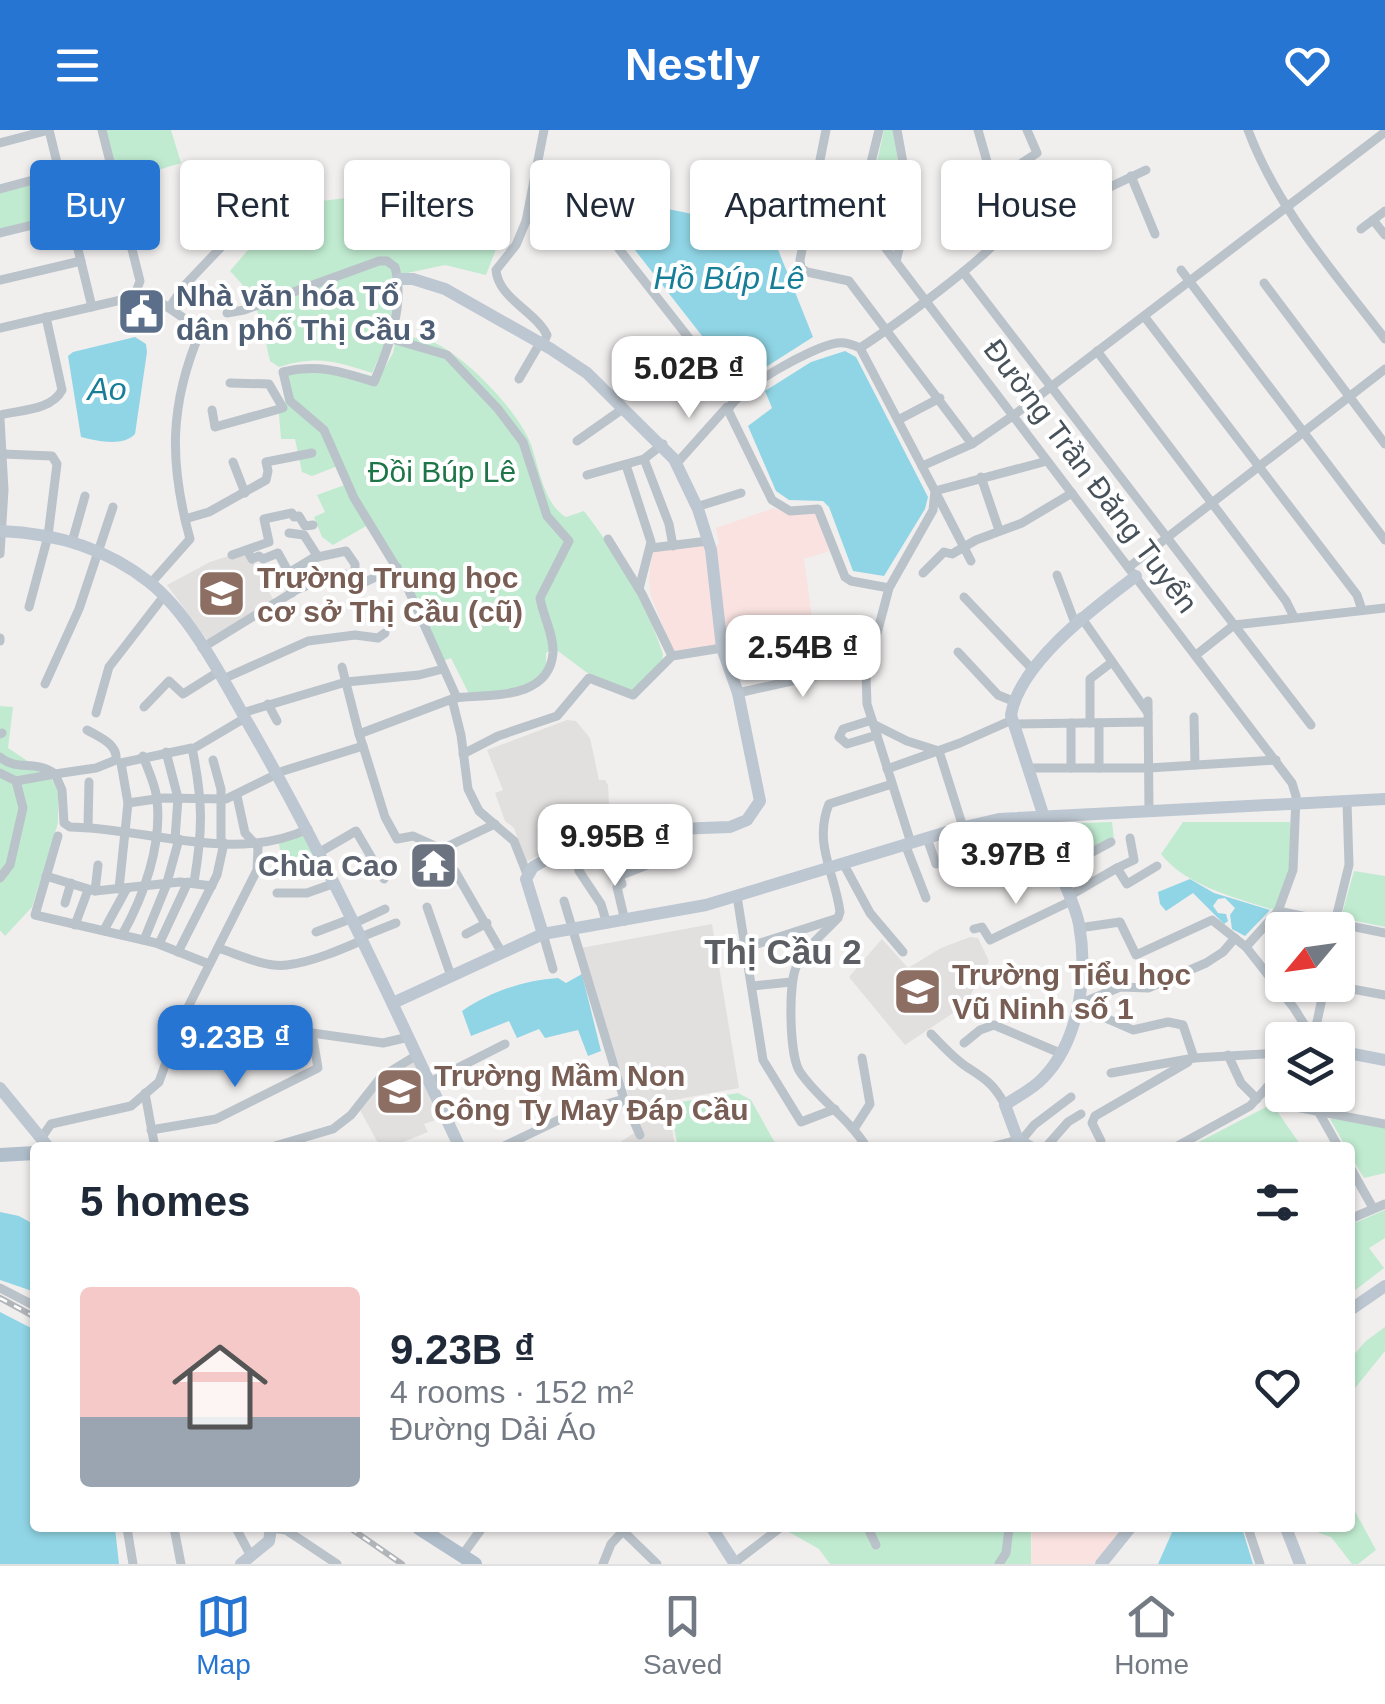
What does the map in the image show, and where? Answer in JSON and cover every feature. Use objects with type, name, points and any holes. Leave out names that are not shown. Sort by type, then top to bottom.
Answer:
[{"type":"main road","points":[[0,1155],[30,1153]]},
{"type":"main road","points":[[425,1532],[468,1561]]},
{"type":"street","points":[[0,143],[49,130],[56,160]]},
{"type":"street","points":[[102,130],[109,160]]},
{"type":"street","points":[[538,160],[544,130]]},
{"type":"street","points":[[821,160],[826,130]]},
{"type":"street","points":[[872,160],[880,130]]},
{"type":"street","points":[[897,130],[903,160]]},
{"type":"street","points":[[978,130],[987,160]]},
{"type":"street","points":[[1026,130],[1037,154],[1028,160]]},
{"type":"street","points":[[1248,130],[1263,169],[1285,208],[1385,339]]},
{"type":"street","points":[[922,466],[972,444],[1014,415],[1385,132]]},
{"type":"street","points":[[1112,185],[1146,170]]},
{"type":"street","points":[[1131,176],[1154,234]]},
{"type":"street","points":[[0,189],[30,181]]},
{"type":"street","points":[[519,379],[547,334],[538,320],[500,286],[496,270],[523,231],[530,200]]},
{"type":"street","points":[[1361,229],[1385,211]]},
{"type":"street","points":[[1373,220],[1385,236]]},
{"type":"street","points":[[0,234],[30,226]]},
{"type":"street","points":[[78,250],[92,308]]},
{"type":"street","points":[[132,250],[140,280],[134,297]]},
{"type":"street","points":[[169,308],[218,250]]},
{"type":"street","points":[[620,250],[732,402]]},
{"type":"street","points":[[802,250],[801,268],[849,281],[972,444]]},
{"type":"street","name":"Đường Trần Đăng Tuyển","points":[[887,250],[1292,783],[1296,794],[1293,870],[1278,911]]},
{"type":"street","points":[[896,262],[899,250]]},
{"type":"street","points":[[860,348],[989,250]]},
{"type":"street","points":[[0,280],[81,261]]},
{"type":"street","points":[[227,314],[379,261],[395,266],[398,279],[392,339],[374,382],[307,366],[283,372],[286,395],[324,430],[354,498],[396,567],[454,698],[473,800],[479,811],[514,841],[553,969]]},
{"type":"street","points":[[1182,270],[1385,540]]},
{"type":"street","points":[[964,272],[1311,726]]},
{"type":"street","points":[[398,279],[413,279],[445,289],[587,373],[677,463],[708,541],[724,653],[738,693],[760,797],[757,807],[747,820],[724,828],[595,832],[539,862],[527,874]]},
{"type":"street","points":[[1264,283],[1385,444]]},
{"type":"street","points":[[0,328],[134,297],[154,297],[201,330],[190,354],[175,420],[176,488],[190,540],[151,583]]},
{"type":"street","points":[[1144,316],[1357,595],[1362,610]]},
{"type":"street","points":[[0,554],[0,417],[46,405],[57,400],[62,390],[46,317]]},
{"type":"street","points":[[359,734],[454,698],[520,692],[534,684],[546,672],[553,655],[540,598],[569,541],[547,516],[524,442],[498,409],[440,350],[392,339]]},
{"type":"street","points":[[677,463],[732,402],[813,350],[843,342],[860,348],[970,561]]},
{"type":"street","points":[[1097,351],[1286,601],[1294,617]]},
{"type":"street","points":[[1006,1105],[1040,1082],[1060,1053],[1072,1028],[1084,966],[1080,928],[1013,722],[1013,702],[1033,670],[1078,620],[1167,537],[1385,370]]},
{"type":"street","points":[[212,410],[215,427],[283,408],[269,384],[230,383]]},
{"type":"street","points":[[898,420],[940,398]]},
{"type":"street","points":[[732,402],[728,412],[772,500],[790,511],[818,509],[845,576],[853,582],[889,588]]},
{"type":"street","points":[[578,440],[624,408]]},
{"type":"street","points":[[587,475],[644,459],[662,444]]},
{"type":"street","points":[[185,519],[210,512],[266,480],[266,462],[312,453]]},
{"type":"street","points":[[3,454],[45,454],[52,456],[56,464],[48,536],[29,607]]},
{"type":"street","points":[[644,459],[669,524],[673,546]]},
{"type":"street","points":[[935,491],[1047,460]]},
{"type":"street","points":[[233,462],[245,494]]},
{"type":"street","points":[[626,465],[647,525],[650,548],[639,589]]},
{"type":"street","points":[[981,477],[998,530]]},
{"type":"street","points":[[926,898],[867,704],[866,674],[889,588],[933,510],[935,491]]},
{"type":"street","points":[[696,507],[742,493]]},
{"type":"street","points":[[924,572],[944,552],[952,554],[998,530],[1022,523],[1072,493]]},
{"type":"street","points":[[72,542],[86,496]]},
{"type":"street","points":[[45,684],[79,609],[113,507]]},
{"type":"street","points":[[232,555],[270,542],[264,520],[292,513],[305,526],[314,525]]},
{"type":"street","points":[[2,530],[48,536],[98,551],[151,583],[164,596],[220,675],[308,829],[457,1142]]},
{"type":"street","points":[[288,534],[304,535],[318,557]]},
{"type":"street","points":[[608,538],[672,656]]},
{"type":"street","points":[[650,548],[708,541]]},
{"type":"street","points":[[247,550],[252,559],[278,553],[289,573]]},
{"type":"street","points":[[292,593],[284,576],[318,557],[346,551],[355,564],[354,576]]},
{"type":"street","points":[[202,648],[292,593],[339,573],[354,576],[361,584],[396,567]]},
{"type":"street","points":[[1056,575],[1078,620],[1112,662],[1148,718]]},
{"type":"street","points":[[96,713],[110,667],[164,596]]},
{"type":"street","points":[[964,598],[1033,670]]},
{"type":"street","points":[[1196,655],[1234,625],[1385,608]]},
{"type":"street","points":[[463,754],[498,736],[557,716],[589,678],[627,695],[636,693],[672,656],[724,653],[741,644],[823,631],[872,647]]},
{"type":"street","points":[[144,707],[169,681],[183,694],[220,675],[308,641],[354,635],[378,638],[385,634]]},
{"type":"street","points":[[958,652],[998,695],[1013,702]]},
{"type":"street","points":[[1099,768],[1090,678],[1112,662]]},
{"type":"street","points":[[342,667],[385,816],[397,838],[413,836],[442,849],[495,824]]},
{"type":"street","points":[[196,747],[268,704],[346,682],[443,669]]},
{"type":"street","points":[[738,693],[828,673],[866,674]]},
{"type":"street","points":[[1148,701],[1150,811]]},
{"type":"street","points":[[268,704],[277,721]]},
{"type":"street","points":[[1194,717],[1195,765]]},
{"type":"street","points":[[888,768],[1013,722],[1094,723],[1148,718]]},
{"type":"street","points":[[1071,723],[1071,768]]},
{"type":"street","points":[[874,727],[939,750]]},
{"type":"street","points":[[0,772],[16,781],[96,768],[116,760],[110,744],[87,730]]},
{"type":"street","points":[[128,803],[158,798],[236,796],[277,774],[363,746]]},
{"type":"street","points":[[104,930],[123,888],[128,803],[121,762],[192,748],[203,798],[201,841],[191,882],[159,944]]},
{"type":"street","points":[[939,750],[971,862]]},
{"type":"street","points":[[144,940],[166,886],[177,839],[178,798],[166,752]]},
{"type":"street","points":[[122,934],[144,888],[155,836],[158,798],[143,756]]},
{"type":"street","points":[[0,757],[15,766],[40,765],[55,774],[62,790],[64,823],[70,827],[256,844],[279,841],[308,829]]},
{"type":"street","points":[[178,952],[212,886],[222,843],[222,798],[213,760]]},
{"type":"street","points":[[1028,768],[1149,768],[1276,760]]},
{"type":"street","points":[[0,878],[10,866],[23,808],[16,781]]},
{"type":"street","points":[[88,827],[90,782]]},
{"type":"street","points":[[863,1142],[795,1064],[791,982],[799,960],[838,918],[822,823],[829,804],[892,784]]},
{"type":"street","points":[[45,1142],[51,1124],[130,1106],[158,1082],[180,1023],[257,870],[256,844],[245,833],[236,796]]},
{"type":"street","points":[[393,1003],[544,934],[737,896],[961,828],[1043,814],[1385,799]]},
{"type":"street","points":[[1337,912],[1349,865],[1347,802]]},
{"type":"street","points":[[320,852],[356,832],[384,879]]},
{"type":"street","points":[[58,836],[35,915],[159,944],[209,964]]},
{"type":"street","points":[[926,838],[936,864]]},
{"type":"street","points":[[974,929],[982,927],[990,940],[1070,898],[1134,860],[1130,838]]},
{"type":"street","points":[[957,865],[998,858],[1058,866],[1111,842]]},
{"type":"street","points":[[578,864],[607,924]]},
{"type":"street","points":[[625,921],[617,887],[622,884],[620,876],[647,864]]},
{"type":"street","points":[[843,864],[870,913],[903,952]]},
{"type":"street","points":[[75,925],[92,891],[98,865]]},
{"type":"street","points":[[1117,868],[1127,884],[1157,866]]},
{"type":"street","points":[[455,870],[502,952]]},
{"type":"street","points":[[46,876],[92,891],[191,882],[212,886]]},
{"type":"street","points":[[277,892],[307,893],[336,882]]},
{"type":"street","points":[[65,902],[70,884]]},
{"type":"street","points":[[737,896],[763,1060],[801,1122],[834,1108]]},
{"type":"street","points":[[564,902],[624,1098],[640,1135]]},
{"type":"street","points":[[427,907],[451,976]]},
{"type":"street","points":[[316,932],[385,909]]},
{"type":"street","points":[[1246,947],[1278,911],[1282,912]]},
{"type":"street","points":[[748,947],[838,918]]},
{"type":"street","points":[[1080,928],[1120,922],[1136,955],[1212,920],[1246,947],[1303,1022]]},
{"type":"street","points":[[218,948],[281,965],[336,952],[396,923]]},
{"type":"street","points":[[466,934],[487,924]]},
{"type":"street","points":[[1355,929],[1385,933]]},
{"type":"street","points":[[1077,1005],[1120,988],[1148,988],[1206,963],[1235,938]]},
{"type":"street","points":[[753,986],[791,982]]},
{"type":"street","points":[[1355,990],[1385,995]]},
{"type":"street","points":[[1077,1005],[1133,1030],[1168,1022],[1183,1025],[1194,1058]]},
{"type":"street","points":[[180,1023],[383,1043],[408,1037]]},
{"type":"street","points":[[964,1043],[994,1026],[1060,1053]]},
{"type":"street","points":[[151,1130],[216,1119],[318,1068],[312,1033]]},
{"type":"street","points":[[931,1034],[994,1085],[1024,1142]]},
{"type":"street","points":[[430,1082],[505,1044]]},
{"type":"street","points":[[1111,1074],[1194,1058],[1265,1054]]},
{"type":"street","points":[[1355,1054],[1385,1060]]},
{"type":"street","points":[[290,1142],[323,1133],[351,1115],[381,1077],[417,1055]]},
{"type":"street","points":[[1228,1055],[1241,1084],[1257,1099]]},
{"type":"street","points":[[854,1128],[870,1104],[862,1058]]},
{"type":"street","points":[[1101,1140],[1092,1123],[1095,1116],[1194,1058]]},
{"type":"street","points":[[0,1088],[45,1142]]},
{"type":"street","points":[[1185,1142],[1247,1108],[1265,1089]]},
{"type":"street","points":[[145,1093],[154,1142]]},
{"type":"street","points":[[1025,1142],[1034,1125],[1071,1097]]},
{"type":"street","points":[[512,1142],[569,1114],[624,1098]]},
{"type":"street","points":[[1317,1112],[1335,1142]]},
{"type":"street","points":[[1326,1112],[1385,1124]]},
{"type":"street","points":[[1050,1142],[1081,1114]]},
{"type":"street","points":[[323,1133],[325,1142]]},
{"type":"street","points":[[1355,1176],[1373,1208]]},
{"type":"street","points":[[1355,1217],[1385,1204]]},
{"type":"street","points":[[1355,1307],[1385,1286]]},
{"type":"street","points":[[0,1288],[30,1303]]},
{"type":"street","points":[[128,1532],[134,1564]]},
{"type":"street","points":[[175,1532],[181,1564]]},
{"type":"street","points":[[237,1532],[245,1561],[269,1541],[270,1532]]},
{"type":"street","points":[[289,1532],[337,1564]]},
{"type":"street","points":[[468,1561],[480,1532]]},
{"type":"street","points":[[603,1564],[620,1532]]},
{"type":"street","points":[[625,1532],[658,1564]]},
{"type":"street","points":[[715,1532],[735,1563],[775,1532]]},
{"type":"street","points":[[870,1532],[876,1546]]},
{"type":"street","points":[[1000,1564],[1009,1532]]},
{"type":"street","points":[[1101,1564],[1127,1532]]},
{"type":"street","points":[[1249,1532],[1260,1564]]},
{"type":"street","points":[[1288,1532],[1300,1564]]},
{"type":"shaded area","points":[[774,508],[790,515],[814,513],[819,518],[829,551],[804,559],[814,633],[725,649],[712,547],[719,544],[716,528]]},
{"type":"shaded area","points":[[704,543],[718,645],[674,653],[651,596],[653,550]]},
{"type":"shaded area","name":"Trường Trung học cơ sở Thị Cầu (cũ)","points":[[247,550],[275,603],[208,641],[167,585],[210,562]]},
{"type":"shaded area","points":[[567,720],[576,721],[590,738],[599,780],[608,785],[610,825],[593,829],[526,862],[495,793],[503,790],[487,750]]},
{"type":"shaded area","points":[[712,924],[739,1088],[668,1101],[674,1142],[620,1142],[634,1133],[625,1105],[630,1101],[581,948]]},
{"type":"shaded area","name":"Trường Tiểu học Vũ Ninh số 1","points":[[970,937],[978,938],[989,961],[965,1005],[905,1045],[849,977],[882,939],[908,968],[941,948]]},
{"type":"shaded area","name":"Trường Mầm Non Công Ty May Đáp Cầu","points":[[414,1056],[439,1119],[424,1124],[428,1132],[403,1142],[377,1142],[358,1106],[379,1079]]},
{"type":"shaded area","points":[[1032,1532],[1121,1532],[1093,1564],[1031,1564]]},
{"type":"green space","points":[[102,130],[171,130],[180,160],[160,169],[160,160],[109,160]]},
{"type":"green space","points":[[884,130],[893,130],[898,160],[878,160]]},
{"type":"green space","points":[[30,181],[30,226],[0,233],[0,189]]},
{"type":"green space","points":[[344,198],[344,250],[496,250],[486,275],[445,265],[393,276],[391,330],[372,373],[326,361],[279,367],[270,361],[253,302],[230,271],[248,250],[324,250],[324,201]]},
{"type":"green space","name":"Đồi Búp Lê","points":[[397,335],[435,343],[448,350],[489,386],[523,429],[558,511],[566,517],[584,511],[608,544],[639,597],[663,654],[662,662],[632,690],[626,691],[586,672],[554,648],[546,653],[546,669],[523,694],[472,700],[451,658],[439,662],[405,581],[368,525],[333,545],[322,537],[314,517],[325,512],[317,495],[350,483],[343,464],[312,476],[302,472],[295,439],[281,439],[279,414],[286,407],[279,370],[329,367],[379,378],[393,353]]},
{"type":"green space","points":[[0,706],[13,707],[8,748],[50,776],[58,791],[58,823],[32,907],[5,936],[0,930]]},
{"type":"green space","points":[[1112,822],[1114,839],[1060,867],[1053,824]]},
{"type":"green space","points":[[1183,822],[1290,822],[1293,870],[1278,911],[1215,890],[1171,865],[1161,854]]},
{"type":"green space","points":[[305,833],[324,872],[292,876],[283,868],[279,844]]},
{"type":"green space","points":[[1354,871],[1385,876],[1385,927],[1355,921],[1355,912],[1343,912]]},
{"type":"green space","points":[[738,1093],[751,1100],[774,1142],[677,1142],[671,1113],[674,1103]]},
{"type":"green space","points":[[1265,1108],[1265,1112],[1278,1112],[1299,1142],[1199,1142]]},
{"type":"green space","points":[[1330,1119],[1385,1128],[1385,1173],[1364,1178],[1355,1163],[1355,1142],[1343,1142]]},
{"type":"green space","points":[[1385,1210],[1385,1238],[1369,1248],[1384,1268],[1355,1290],[1355,1223]]},
{"type":"green space","points":[[1385,1327],[1385,1351],[1355,1388],[1355,1353]]},
{"type":"green space","points":[[1355,1511],[1376,1550],[1358,1564],[1352,1564],[1331,1537],[1319,1533],[1355,1532]]},
{"type":"green space","points":[[789,1532],[1031,1532],[1031,1564],[830,1564],[819,1549]]},
{"type":"water","name":"Hồ Búp Lê","points":[[670,209],[690,213],[690,250],[778,250],[813,337],[744,381],[735,378],[635,250],[670,250]]},
{"type":"water","name":"Ao","points":[[135,337],[146,344],[147,352],[135,434],[117,442],[81,437],[68,356]]},
{"type":"water","name":"Hồ Búp Lê","points":[[845,351],[856,357],[928,497],[925,509],[884,576],[853,571],[829,507],[823,501],[789,500],[776,491],[748,426],[772,408],[765,391],[811,362]]},
{"type":"water","points":[[1190,879],[1214,893],[1270,910],[1245,936],[1232,929],[1230,915],[1235,908],[1225,898],[1218,899],[1213,906],[1218,913],[1226,914],[1228,921],[1224,924],[1193,893],[1166,911],[1158,892]]},
{"type":"water","points":[[582,974],[601,1051],[588,1056],[578,1030],[545,1038],[539,1029],[517,1038],[509,1021],[471,1036],[462,1011],[473,1004],[520,984],[558,978],[566,983]]},
{"type":"water","points":[[0,1212],[30,1222],[30,1290],[0,1280]]},
{"type":"water","points":[[0,1312],[30,1327],[30,1532],[115,1532],[119,1564],[0,1564]]},
{"type":"water","points":[[1172,1532],[1243,1532],[1253,1564],[1158,1564]]},
{"type":"railway","points":[[0,1298],[30,1314]]},
{"type":"railway","points":[[356,1532],[402,1564]]},
{"type":"place","name":"Nhà văn hóa Tổ dân phố Thị Cầu 3","points":[[141,312]]},
{"type":"place","name":"Trường Trung học cơ sở Thị Cầu (cũ)","points":[[222,594]]},
{"type":"place","name":"Chùa Cao","points":[[433,865]]},
{"type":"place","name":"Trường Tiểu học Vũ Ninh số 1","points":[[917,991]]},
{"type":"place","name":"Trường Mầm Non Công Ty May Đáp Cầu","points":[[399,1092]]},
{"type":"district","name":"Thị Cầu 2","points":[[783,951]]}]
